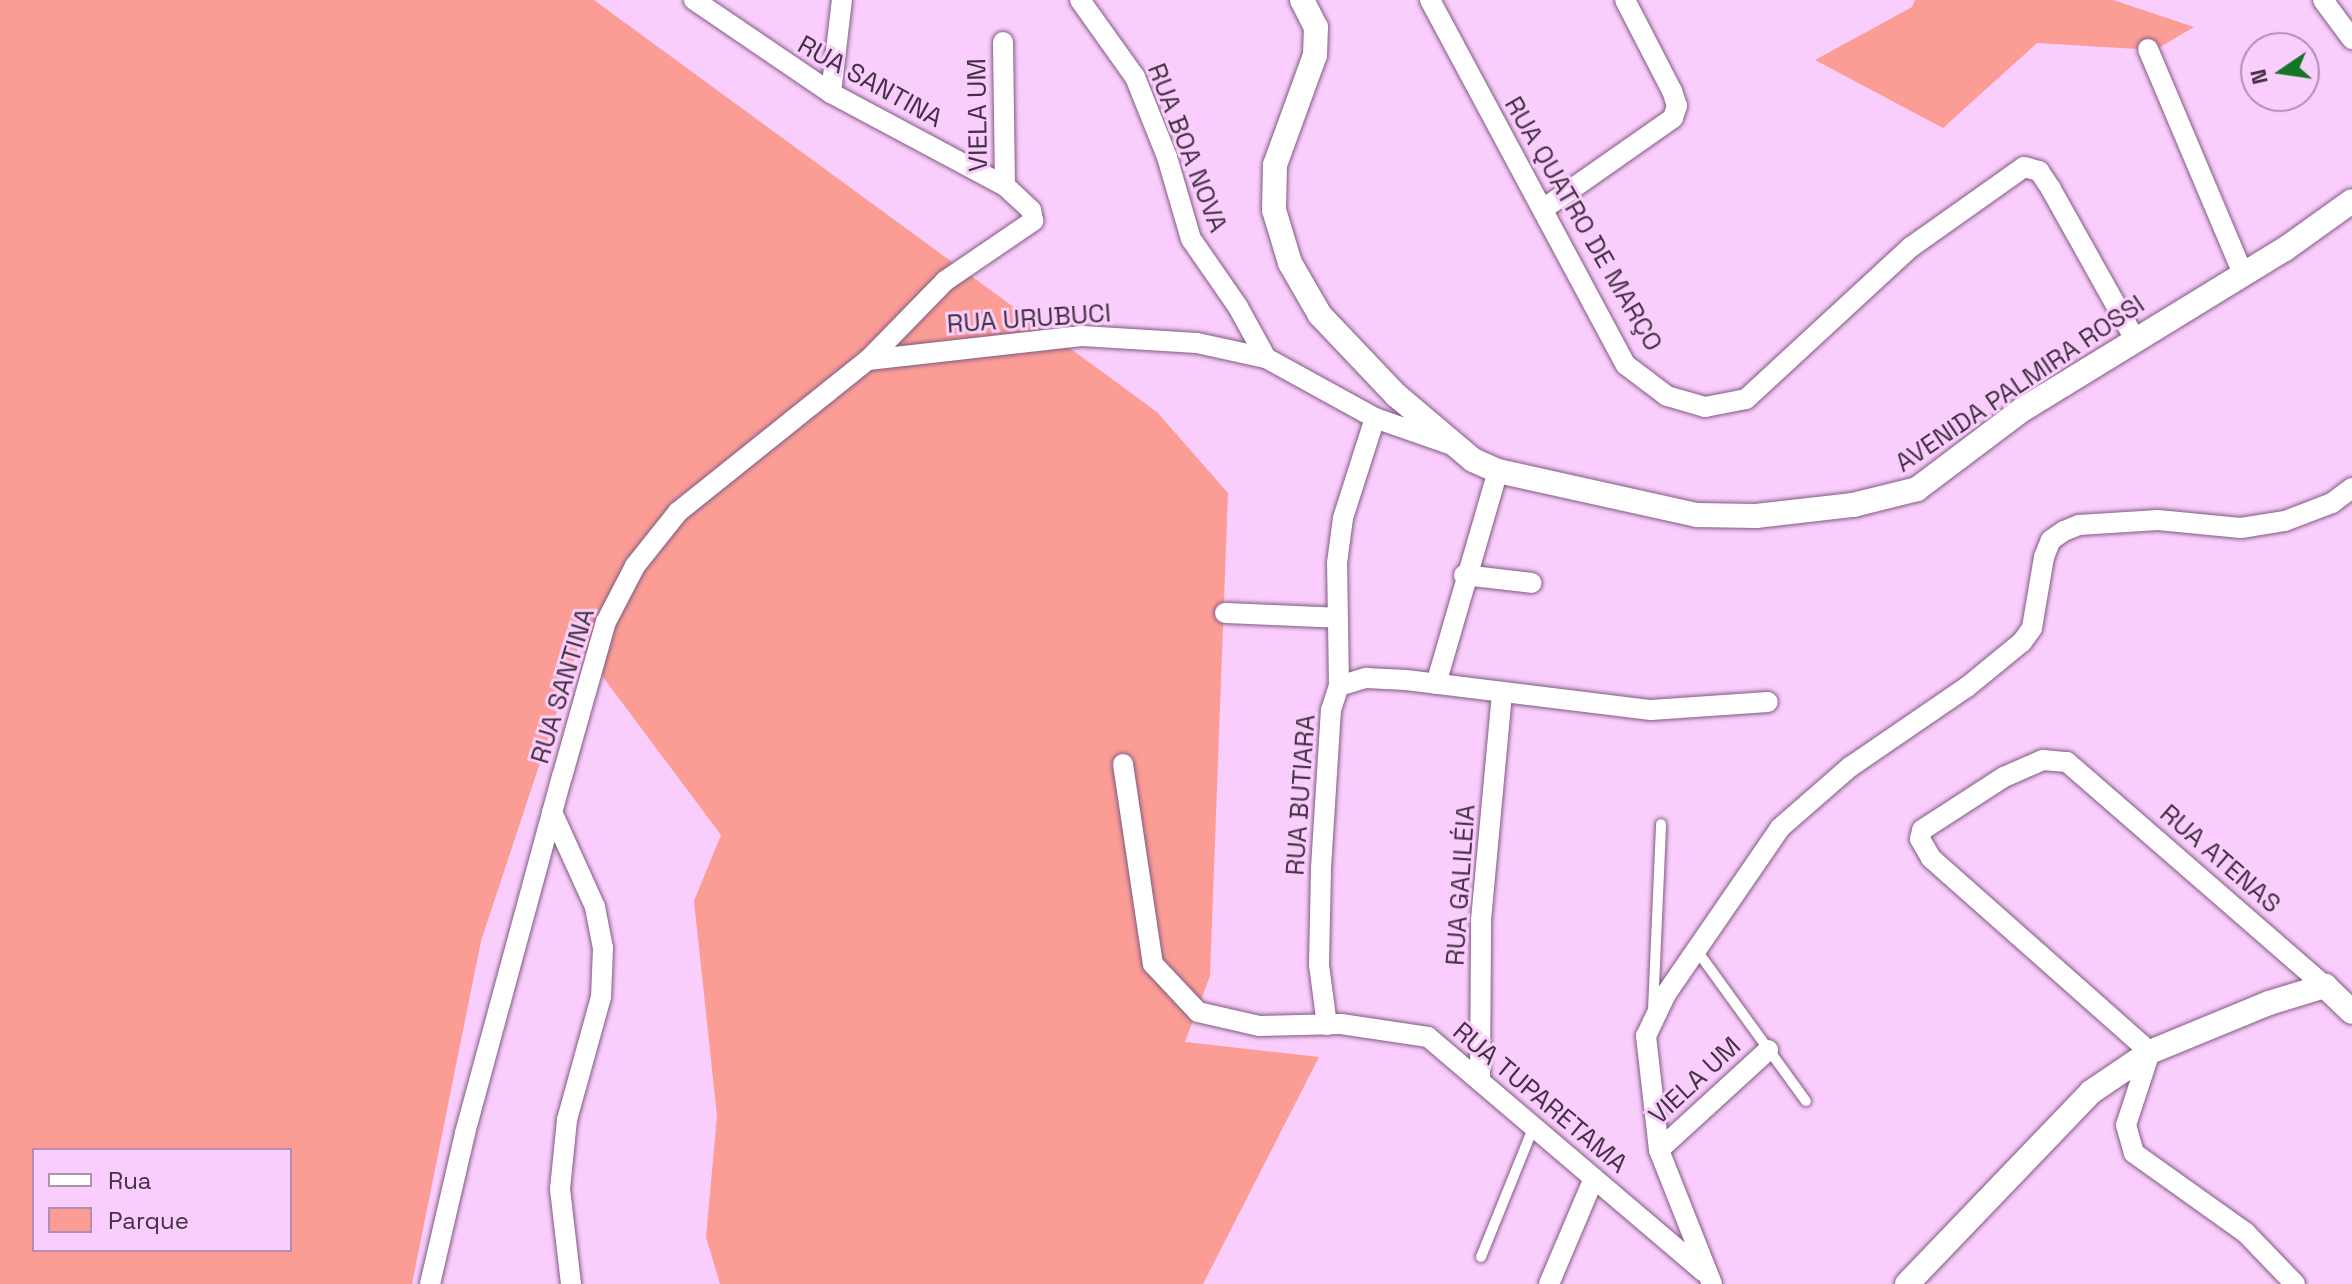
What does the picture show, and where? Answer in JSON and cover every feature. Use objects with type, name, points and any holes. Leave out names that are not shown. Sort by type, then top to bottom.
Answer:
[{"type":"street","name":"RUA SANTINA","points":[[430,1284],[465,1133],[606,622],[635,566],[678,512],[868,360],[945,281],[1027,225],[1034,215],[1005,186],[831,93],[694,0]]},
{"type":"street","points":[[831,93],[842,0]]},
{"type":"street","name":"RUA BOA NOVA","points":[[1080,0],[1135,77],[1167,157],[1191,239],[1238,307],[1266,358]]},
{"type":"street","name":"AVENIDA PALMIRA ROSSI","points":[[1302,0],[1317,38],[1315,55],[1275,165],[1274,210],[1283,243],[1320,315],[1396,395],[1459,447],[1498,471],[1697,515],[1756,516],[1879,502],[1917,489],[2022,410],[2243,274],[2352,201]]},
{"type":"street","name":"RUA QUATRO DE MARÇO","points":[[1430,0],[1546,207],[1626,365],[1667,396],[1705,407],[1746,399],[1954,212],[2024,167],[2039,171],[2135,339]]},
{"type":"street","points":[[1546,207],[1673,118],[1677,106],[1672,91],[1625,0]]},
{"type":"street","points":[[2323,0],[2352,39]]},
{"type":"street","name":"VIELA UM","points":[[1003,42],[1005,186]]},
{"type":"street","points":[[2148,49],[2243,274]]},
{"type":"street","name":"RUA URUBUCI","points":[[868,360],[1082,336],[1197,343],[1266,358],[1375,418],[1459,447]]},
{"type":"street","points":[[1339,686],[1338,618],[1343,518],[1375,418]]},
{"type":"street","points":[[1436,684],[1464,575],[1498,471]]},
{"type":"street","points":[[1710,1280],[1659,1150],[1647,1055],[1652,1020],[1780,828],[1798,810],[2022,642],[2032,628],[2044,557],[2051,540],[2064,531],[2079,525],[2158,520],[2241,528],[2285,521],[2332,503],[2352,488]]},
{"type":"street","points":[[1464,575],[1532,583]]},
{"type":"street","points":[[1225,613],[1338,618]]},
{"type":"street","name":"RUA BUTIARA","points":[[1327,1025],[1319,965],[1321,868],[1331,710],[1339,686],[1366,678],[1651,710],[1768,702]]},
{"type":"street","name":"RUA GALILÉIA","points":[[1480,1078],[1481,920],[1502,695]]},
{"type":"street","name":"RUA ATENAS","points":[[2150,1052],[1931,858],[1920,839],[1930,821],[2017,771],[2057,759],[2081,771],[2325,986]]},
{"type":"street","name":"RUA TUPARETAMA","points":[[1123,764],[1153,964],[1198,1012],[1259,1026],[1327,1025],[1409,1031],[1428,1037],[1534,1124],[1710,1280]]},
{"type":"street","points":[[552,812],[595,907],[603,948],[601,997],[567,1120],[560,1189],[571,1284]]},
{"type":"street","points":[[1907,1284],[2091,1092],[2150,1052],[2269,1003],[2325,986],[2352,1012]]},
{"type":"street","name":"VIELA UM","points":[[1659,1150],[1768,1050]]},
{"type":"street","points":[[2150,1052],[2126,1125],[2134,1153],[2246,1233],[2295,1284]]},
{"type":"street","points":[[1549,1284],[1594,1178]]},
{"type":"lane","points":[[1652,1020],[1661,824]]},
{"type":"lane","points":[[1698,952],[1806,1101]]},
{"type":"lane","points":[[1481,1257],[1534,1124]]},
{"type":"green space","points":[[0,0],[594,0],[1157,412],[1228,493],[1210,976],[1185,1042],[1319,1057],[1203,1284],[720,1284],[706,1237],[717,1116],[694,901],[721,835],[579,645],[481,941],[412,1284],[0,1284]]},
{"type":"green space","points":[[1915,0],[2113,0],[2194,27],[2155,50],[2037,43],[1943,128],[1815,60],[1912,7]]}]
